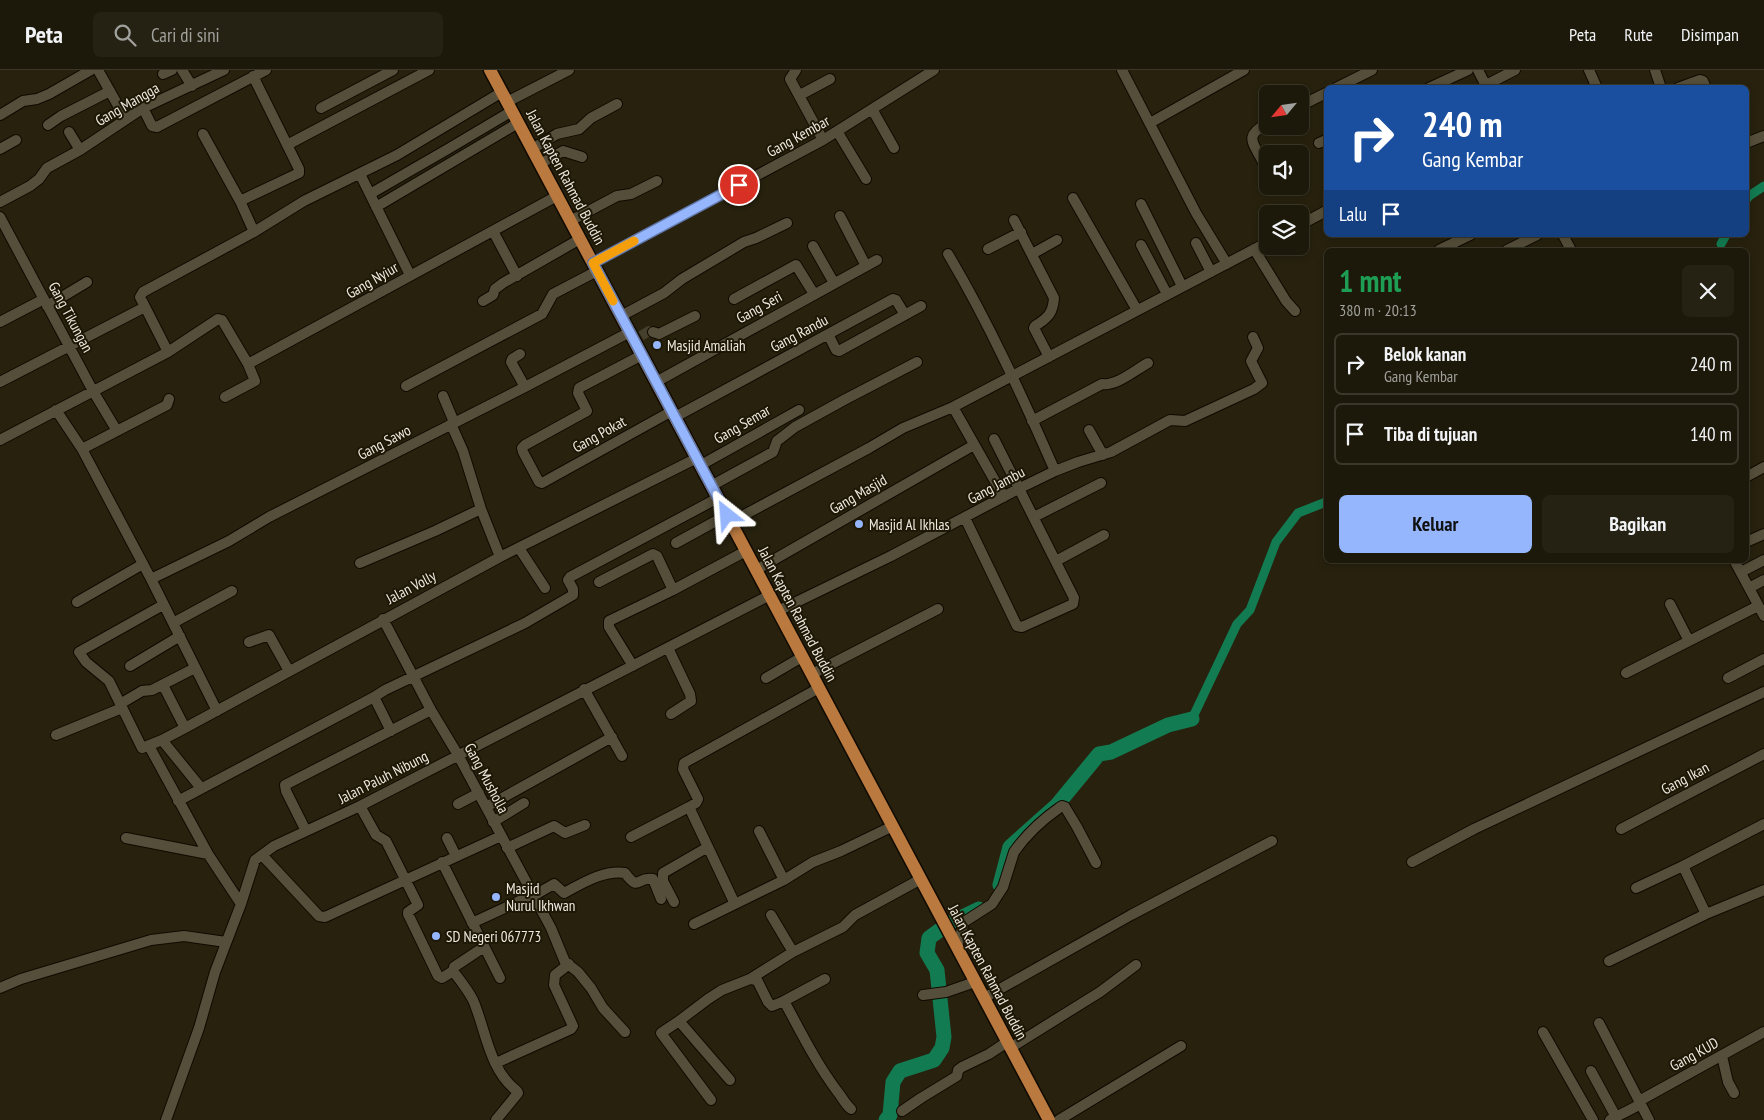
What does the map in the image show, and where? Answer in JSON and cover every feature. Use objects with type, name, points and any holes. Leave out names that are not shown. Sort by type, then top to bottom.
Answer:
[{"type":"main road","name":"Jalan Kapten Rahmad Buddin","points":[[490,70],[621,316],[635,336],[642,355],[656,382],[1048,1120]]},
{"type":"street","points":[[0,115],[23,101],[37,99],[49,94],[91,70]]},
{"type":"street","points":[[98,70],[125,118]]},
{"type":"street","points":[[182,70],[192,86]]},
{"type":"street","name":"Gang Mangga","points":[[0,202],[37,181],[47,168],[80,150],[125,118],[224,70]]},
{"type":"street","points":[[143,108],[152,126],[157,127],[266,70]]},
{"type":"street","points":[[321,108],[392,70]]},
{"type":"street","points":[[287,145],[429,70]]},
{"type":"street","points":[[168,352],[140,298],[143,292],[254,232],[304,201],[569,70]]},
{"type":"street","points":[[796,70],[790,78],[823,140]]},
{"type":"street","name":"Gang Kembar","points":[[406,386],[542,314],[552,294],[595,267],[823,140],[934,70]]},
{"type":"street","points":[[1122,70],[1196,213],[1227,264]]},
{"type":"street","points":[[1150,123],[1244,70]]},
{"type":"street","points":[[1342,85],[1372,70]]},
{"type":"street","points":[[1436,85],[1468,70]]},
{"type":"street","points":[[1478,70],[1486,85]]},
{"type":"street","points":[[1489,85],[1515,70]]},
{"type":"street","points":[[1589,70],[1596,85]]},
{"type":"street","points":[[1655,70],[1660,85]]},
{"type":"street","points":[[240,201],[299,173],[299,169],[253,76]]},
{"type":"street","points":[[800,95],[830,79]]},
{"type":"street","points":[[1686,85],[1700,80],[1705,85]]},
{"type":"street","points":[[48,125],[110,90]]},
{"type":"street","points":[[1309,102],[1324,94]]},
{"type":"street","points":[[370,194],[448,150],[507,102]]},
{"type":"street","points":[[532,149],[557,134],[579,129],[591,118],[617,104]]},
{"type":"street","points":[[872,109],[894,148]]},
{"type":"street","points":[[376,208],[518,123]]},
{"type":"street","points":[[1259,128],[1252,135],[1259,154]]},
{"type":"street","points":[[837,131],[866,179]]},
{"type":"street","points":[[70,132],[80,150]]},
{"type":"street","points":[[203,134],[240,201],[254,232]]},
{"type":"street","points":[[1749,143],[1764,136]]},
{"type":"street","points":[[0,149],[16,140]]},
{"type":"street","points":[[540,164],[562,151],[582,157]]},
{"type":"street","points":[[360,174],[410,275]]},
{"type":"street","points":[[570,221],[617,196],[631,194],[657,181]]},
{"type":"street","name":"Gang Nyiur","points":[[248,364],[557,196]]},
{"type":"street","points":[[1073,198],[1137,310]]},
{"type":"street","points":[[1141,204],[1182,286]]},
{"type":"street","points":[[1309,220],[1324,212]]},
{"type":"street","points":[[840,216],[866,266]]},
{"type":"street","name":"Gang Tikungan","points":[[0,217],[93,391],[117,431]]},
{"type":"street","points":[[1014,220],[1054,298],[1053,309],[1049,317],[1034,328],[1049,357]]},
{"type":"street","points":[[621,316],[664,293],[682,279],[744,242],[787,222]]},
{"type":"street","points":[[493,231],[517,276]]},
{"type":"street","points":[[988,249],[1021,232]]},
{"type":"street","points":[[1442,248],[1466,237]]},
{"type":"street","points":[[1511,248],[1533,237]]},
{"type":"street","points":[[483,301],[493,295],[498,287],[580,239]]},
{"type":"street","points":[[1032,254],[1057,240]]},
{"type":"street","points":[[1196,243],[1211,272]]},
{"type":"street","points":[[1141,245],[1167,294]]},
{"type":"street","points":[[813,246],[834,283]]},
{"type":"street","points":[[676,543],[729,519],[869,448],[903,428],[953,407],[1259,247]]},
{"type":"street","points":[[1254,250],[1286,301],[1296,310]]},
{"type":"street","points":[[948,254],[965,283],[1012,377],[1055,471]]},
{"type":"street","name":"Gang Seri","points":[[656,382],[877,260]]},
{"type":"street","points":[[734,299],[796,265],[814,294]]},
{"type":"street","points":[[0,322],[87,282]]},
{"type":"street","name":"Gang Randu","points":[[674,414],[893,299],[896,300],[905,314]]},
{"type":"street","points":[[828,334],[838,352],[921,306]]},
{"type":"street","points":[[0,382],[145,308]]},
{"type":"street","points":[[653,332],[659,334],[695,316]]},
{"type":"street","points":[[0,440],[168,352],[220,319],[248,364],[255,381],[225,397]]},
{"type":"street","name":"Gang Sawo","points":[[151,579],[229,541],[277,513],[453,423],[635,336]]},
{"type":"street","name":"Gang Jambu","points":[[778,611],[966,518],[1055,471],[1103,455],[1170,420],[1185,421],[1260,385],[1262,381],[1251,361],[1258,348],[1257,342],[1253,337]]},
{"type":"street","points":[[520,354],[512,359],[511,362],[525,387]]},
{"type":"street","name":"Gang Pokat","points":[[642,355],[579,388],[578,393],[587,411],[523,446],[523,452],[541,483],[674,414]]},
{"type":"street","points":[[711,486],[773,452],[777,441],[795,427],[917,362]]},
{"type":"street","points":[[1032,421],[1102,384],[1109,384],[1148,363]]},
{"type":"street","points":[[443,396],[481,509],[500,557]]},
{"type":"street","points":[[82,449],[167,405],[169,399]]},
{"type":"street","points":[[953,407],[1004,497]]},
{"type":"street","points":[[56,410],[82,449],[151,579],[217,711]]},
{"type":"street","name":"Gang Semar","points":[[699,462],[799,410]]},
{"type":"street","points":[[1089,430],[1103,455]]},
{"type":"street","points":[[966,518],[1017,626],[1022,627],[1073,604],[1074,598],[994,439]]},
{"type":"street","name":"Gang Masjid","points":[[756,570],[974,445]]},
{"type":"street","name":"Jalan Volly","points":[[146,747],[217,711],[500,557],[699,462]]},
{"type":"street","points":[[1749,475],[1764,467]]},
{"type":"street","points":[[1034,517],[1101,483]]},
{"type":"street","points":[[178,801],[385,690],[517,627],[574,594],[568,579],[570,577],[718,498]]},
{"type":"street","points":[[360,563],[481,509]]},
{"type":"street","points":[[1749,541],[1764,534]]},
{"type":"street","points":[[1056,561],[1104,535]]},
{"type":"street","points":[[519,548],[545,588]]},
{"type":"street","points":[[631,667],[608,627],[608,621],[673,590],[746,550]]},
{"type":"street","points":[[600,582],[653,554],[656,556],[673,590]]},
{"type":"street","points":[[1741,572],[1764,560]]},
{"type":"street","points":[[1736,563],[1764,616]]},
{"type":"street","points":[[77,602],[143,564]]},
{"type":"street","points":[[1749,588],[1764,580]]},
{"type":"street","points":[[173,623],[232,591]]},
{"type":"street","name":"Jalan Paluh Nibung","points":[[166,1120],[193,1047],[215,972],[241,904],[255,860],[274,846],[360,806],[584,689],[631,667],[770,595]]},
{"type":"street","points":[[1670,604],[1689,641]]},
{"type":"street","points":[[163,605],[80,650],[80,655],[97,672],[107,678],[121,706],[208,854],[241,904]]},
{"type":"street","points":[[1626,673],[1758,606]]},
{"type":"street","points":[[812,674],[938,609]]},
{"type":"street","name":"Gang Musholla","points":[[384,619],[431,710],[458,755],[551,928],[565,960]]},
{"type":"street","points":[[249,642],[269,635],[289,671]]},
{"type":"street","points":[[130,666],[180,636]]},
{"type":"street","points":[[668,648],[690,694],[691,701],[671,714]]},
{"type":"street","points":[[766,678],[802,657]]},
{"type":"street","points":[[1728,678],[1764,659]]},
{"type":"street","points":[[56,736],[86,724],[121,706],[146,689],[151,691],[195,668]]},
{"type":"street","points":[[163,685],[185,728]]},
{"type":"street","points":[[631,837],[696,803],[698,799],[683,769],[684,763],[819,688]]},
{"type":"street","points":[[584,689],[622,756]]},
{"type":"street","points":[[1412,862],[1474,829],[1764,692]]},
{"type":"street","points":[[374,697],[391,731]]},
{"type":"street","points":[[306,831],[286,791],[285,785],[431,710]]},
{"type":"street","points":[[486,807],[612,737]]},
{"type":"street","points":[[162,740],[201,788]]},
{"type":"street","name":"Gang Ikan","points":[[1621,829],[1764,754]]},
{"type":"street","points":[[458,804],[478,793]]},
{"type":"street","points":[[493,822],[524,803]]},
{"type":"street","points":[[360,806],[376,835],[386,841],[418,905],[408,914],[438,976],[442,978],[453,971],[454,967],[484,947]]},
{"type":"street","points":[[689,807],[735,904]]},
{"type":"street","points":[[957,947],[964,922],[990,906],[1000,893],[1011,858],[1018,846],[1042,821],[1059,808],[1065,807],[1096,863]]},
{"type":"street","points":[[1636,888],[1764,824]]},
{"type":"street","points":[[507,848],[554,826],[565,833],[585,825]]},
{"type":"street","points":[[694,924],[784,880],[813,862],[893,826]]},
{"type":"street","points":[[759,831],[784,880]]},
{"type":"street","points":[[262,856],[319,916],[325,917],[501,836]]},
{"type":"street","points":[[126,838],[208,854]]},
{"type":"street","points":[[447,838],[456,856]]},
{"type":"street","points":[[984,998],[1131,915],[1272,841]]},
{"type":"street","points":[[674,902],[663,882],[663,873],[708,847]]},
{"type":"street","points":[[442,862],[500,978]]},
{"type":"street","points":[[1683,866],[1706,914]]},
{"type":"street","points":[[472,923],[554,884],[564,893],[605,873],[625,873],[632,883],[635,884],[649,878],[653,879],[661,899]]},
{"type":"street","points":[[711,1100],[662,1033],[708,998],[722,990],[750,979],[793,952],[827,936],[843,927],[855,916],[921,879]]},
{"type":"street","points":[[1610,961],[1706,914],[1764,890]]},
{"type":"street","points":[[771,915],[793,952]]},
{"type":"street","points":[[0,988],[21,979],[150,940],[184,936],[226,942]]},
{"type":"street","points":[[496,1063],[571,1029],[573,1026],[554,985],[555,975],[565,960],[591,988],[623,1030]]},
{"type":"street","points":[[902,1112],[957,1076],[958,1070],[962,1067],[1009,1045],[1100,992],[1136,965]]},
{"type":"street","points":[[453,971],[471,998],[496,1063],[518,1093],[496,1120]]},
{"type":"street","points":[[750,979],[757,980],[772,1006],[825,979]]},
{"type":"street","points":[[923,995],[975,982]]},
{"type":"street","points":[[784,1001],[814,1057],[846,1105],[851,1109]]},
{"type":"street","points":[[680,1021],[730,1080]]},
{"type":"street","points":[[1599,1023],[1649,1120]]},
{"type":"street","points":[[1543,1032],[1593,1120]]},
{"type":"street","name":"Gang KUD","points":[[1613,1118],[1764,1032]]},
{"type":"street","points":[[1059,1120],[1181,1046]]},
{"type":"street","points":[[1722,1056],[1728,1082],[1734,1093]]},
{"type":"street","points":[[1591,1072],[1613,1118]]},
{"type":"waterway","points":[[1749,196],[1764,186]]},
{"type":"waterway","points":[[1721,244],[1725,237]]},
{"type":"waterway","points":[[1192,719],[1237,624],[1250,610],[1276,542],[1298,513],[1324,503]]},
{"type":"waterway","points":[[1000,885],[1010,847],[1057,805],[1099,754],[1111,752],[1168,725],[1192,719]]},
{"type":"waterway","points":[[886,1120],[890,1115],[893,1082],[900,1071],[934,1060],[942,1048],[944,1037],[937,970],[927,953],[929,938],[948,924],[979,909]]},
{"type":"tunnel","points":[[641,336],[649,331],[653,332]]},
{"type":"slow traffic","points":[[613,301],[593,263],[634,241]]},
{"type":"place","name":"Masjid Amaliah","points":[[657,345]]},
{"type":"place","name":"Masjid Al Ikhlas","points":[[859,524]]},
{"type":"place","name":"Masjid Nurul Ikhwan","points":[[496,897]]},
{"type":"place","name":"SD Negeri 067773","points":[[436,936]]},
{"type":"route","points":[[727,515],[593,263],[739,185]]}]
